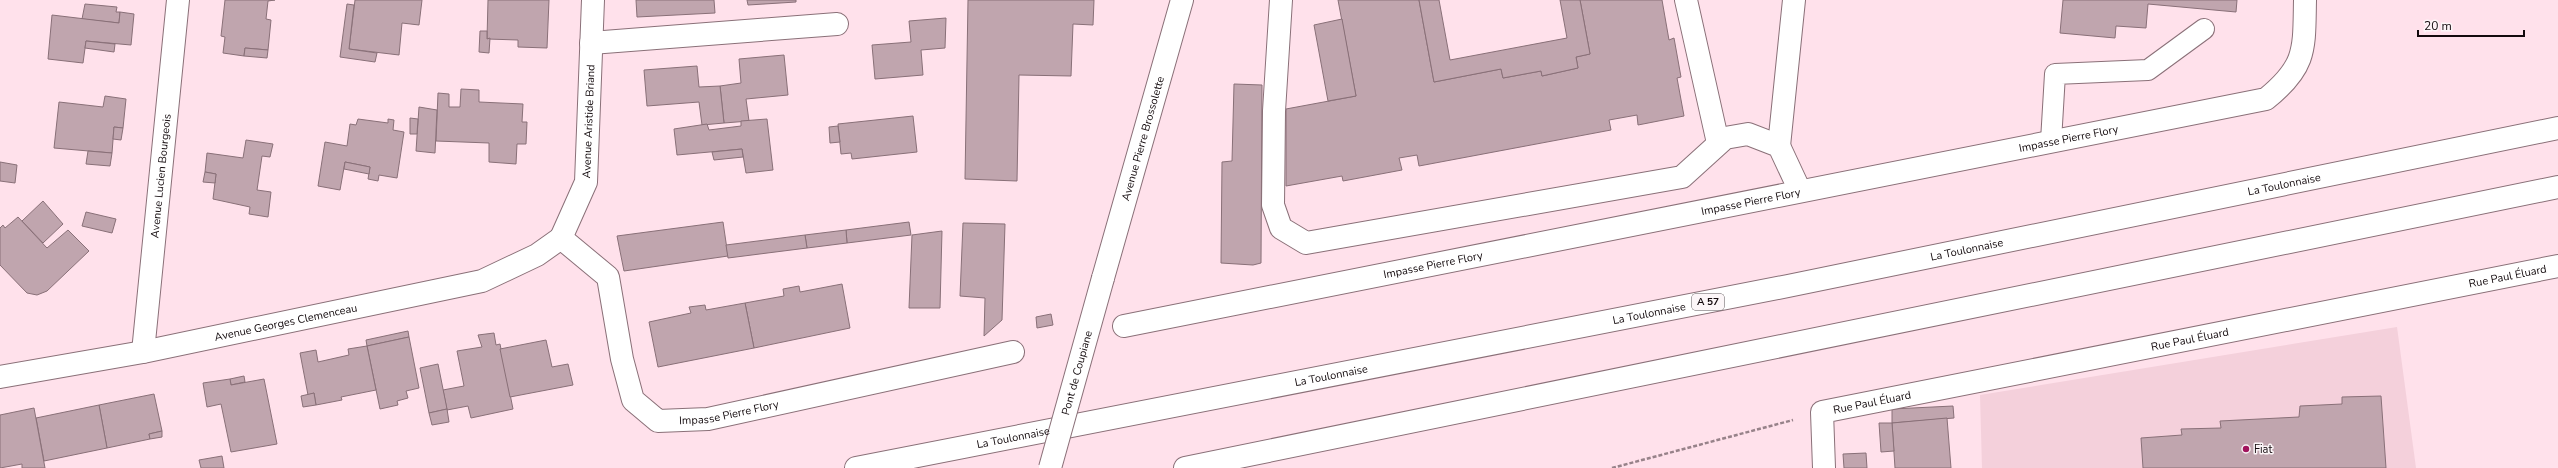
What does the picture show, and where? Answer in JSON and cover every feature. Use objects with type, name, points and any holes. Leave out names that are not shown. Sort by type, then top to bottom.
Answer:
[{"type":"main road","name":"Avenue Lucien Bourgeois","points":[[143,352],[178,0]]},
{"type":"main road","name":"Avenue Aristide Briand","points":[[561,238],[586,182],[593,0]]},
{"type":"main road","name":"Avenue Pierre Brossolette","points":[[1103,278],[1182,0]]},
{"type":"main road","points":[[1281,0],[1274,111],[1273,205],[1281,228],[1306,243],[1682,177],[1725,138],[1748,134],[1779,146]]},
{"type":"main road","points":[[1686,0],[1718,143]]},
{"type":"main road","points":[[1794,0],[1779,146],[1800,191]]},
{"type":"main road","name":"Impasse Pierre Flory","points":[[1124,326],[2266,99],[2285,84],[2301,58],[2305,0]]},
{"type":"main road","points":[[591,43],[837,24]]},
{"type":"main road","name":"La Toulonnaise","points":[[856,468],[1788,286],[2558,128]]},
{"type":"main road","points":[[1185,468],[2558,187]]},
{"type":"main road","name":"Avenue Georges Clemenceau","points":[[0,377],[143,352],[482,281],[537,255],[561,238]]},
{"type":"main road","name":"Impasse Pierre Flory","points":[[561,238],[608,277],[622,359],[633,400],[658,421],[708,419],[1013,352]]},
{"type":"main road","name":"Rue Paul Éluard","points":[[1822,412],[2558,266]]},
{"type":"main road","name":"Pont de Coupiane","points":[[1050,468],[1103,278]]},
{"type":"main road","points":[[1822,412],[1824,468]]},
{"type":"lane","points":[[2051,141],[2055,74],[2148,70],[2204,29]]},
{"type":"path","points":[[1612,468],[1822,412]]},
{"type":"shaded area","points":[[2397,327],[2416,468],[1982,468],[1980,395]]},
{"type":"building","points":[[225,0],[275,0],[268,1],[266,19],[271,20],[268,50],[245,48],[244,56],[223,53],[225,37],[221,36]]},
{"type":"building","points":[[355,0],[422,0],[419,25],[402,23],[399,55],[349,49]]},
{"type":"building","points":[[488,0],[549,0],[547,48],[518,47],[518,40],[487,39]]},
{"type":"building","points":[[636,0],[714,0],[715,13],[637,17]]},
{"type":"building","points":[[747,0],[796,0],[796,2],[748,5]]},
{"type":"building","points":[[968,0],[1094,0],[1093,25],[1073,24],[1071,76],[1019,75],[1017,181],[965,179]]},
{"type":"building","points":[[1338,0],[1419,0],[1434,82],[1501,69],[1503,78],[1541,71],[1542,76],[1578,68],[1576,57],[1590,54],[1580,0],[1662,0],[1669,40],[1674,38],[1681,77],[1677,78],[1684,116],[1638,125],[1637,115],[1609,120],[1611,130],[1419,166],[1417,155],[1399,158],[1402,170],[1343,181],[1342,176],[1286,186],[1286,109],[1356,96]]},
{"type":"building","points":[[1419,0],[1439,0],[1450,60],[1567,38],[1560,0],[1580,0],[1590,54],[1576,57],[1578,68],[1542,76],[1541,71],[1503,78],[1501,69],[1434,82]]},
{"type":"building","points":[[2063,0],[2237,0],[2236,12],[2148,4],[2146,28],[2116,26],[2115,38],[2060,33]]},
{"type":"building","points":[[85,4],[117,7],[116,12],[120,12],[119,23],[82,19]]},
{"type":"building","points":[[347,4],[354,5],[349,49],[377,53],[375,62],[340,57]]},
{"type":"building","points":[[120,12],[134,14],[131,45],[86,41],[83,63],[48,59],[52,15],[119,23]]},
{"type":"building","points":[[946,18],[945,48],[921,50],[923,75],[875,79],[872,45],[911,42],[909,21]]},
{"type":"building","points":[[1342,19],[1356,96],[1328,101],[1314,25]]},
{"type":"building","points":[[480,31],[487,31],[487,39],[490,38],[489,53],[479,52]]},
{"type":"building","points":[[86,41],[115,44],[114,52],[85,48]]},
{"type":"building","points":[[245,48],[268,50],[267,58],[244,56]]},
{"type":"building","points":[[784,55],[788,95],[746,99],[749,121],[724,123],[720,86],[741,83],[739,59]]},
{"type":"building","points":[[697,66],[699,87],[720,86],[724,123],[702,125],[699,102],[647,106],[644,70]]},
{"type":"building","points":[[1234,84],[1262,85],[1261,263],[1253,265],[1221,263],[1222,162],[1232,161]]},
{"type":"building","points":[[461,89],[479,90],[479,102],[523,104],[522,122],[527,122],[526,144],[517,144],[516,164],[489,162],[489,143],[436,141],[438,93],[449,94],[449,107],[460,107]]},
{"type":"building","points":[[105,96],[126,99],[123,128],[114,127],[112,153],[54,148],[59,102],[103,107]]},
{"type":"building","points":[[419,107],[437,110],[435,153],[416,151]]},
{"type":"building","points":[[913,116],[917,152],[852,159],[851,153],[841,154],[838,124]]},
{"type":"building","points":[[410,118],[418,119],[417,134],[410,134]]},
{"type":"building","points":[[358,119],[388,123],[388,119],[394,120],[393,130],[404,132],[397,178],[379,175],[378,181],[368,179],[370,167],[345,162],[340,190],[318,186],[325,142],[347,146],[350,124],[356,125]]},
{"type":"building","points":[[767,119],[773,170],[746,173],[742,149],[677,155],[674,129],[707,124],[709,130],[741,126],[741,121]]},
{"type":"building","points":[[838,126],[840,142],[830,143],[829,127]]},
{"type":"building","points":[[114,127],[123,128],[121,140],[113,139]]},
{"type":"building","points":[[246,140],[273,144],[270,157],[262,156],[257,190],[271,192],[268,217],[249,214],[250,207],[213,199],[216,174],[205,172],[207,153],[243,158]]},
{"type":"building","points":[[742,149],[743,157],[714,160],[712,152]]},
{"type":"building","points":[[88,151],[112,153],[110,166],[86,164]]},
{"type":"building","points":[[0,162],[17,165],[15,183],[0,181]]},
{"type":"building","points":[[345,162],[370,167],[369,174],[344,169]]},
{"type":"building","points":[[205,172],[216,174],[215,183],[203,182]]},
{"type":"building","points":[[43,201],[63,224],[43,243],[22,221]]},
{"type":"building","points":[[86,212],[116,219],[112,233],[82,226]]},
{"type":"building","points":[[18,217],[47,248],[68,230],[89,251],[47,291],[37,295],[27,293],[0,265],[0,228],[3,225],[5,228]]},
{"type":"building","points":[[723,222],[728,256],[624,271],[617,236]]},
{"type":"building","points":[[909,222],[911,235],[847,243],[846,230]]},
{"type":"building","points":[[963,223],[1005,224],[1002,320],[984,336],[985,298],[960,296]]},
{"type":"building","points":[[846,230],[847,243],[807,248],[805,235]]},
{"type":"building","points":[[942,231],[940,308],[909,308],[912,235]]},
{"type":"building","points":[[805,235],[807,248],[728,258],[726,245]]},
{"type":"building","points":[[842,284],[850,328],[754,348],[745,303],[784,296],[783,289],[799,286],[800,292]]},
{"type":"building","points":[[745,303],[754,348],[658,367],[649,322],[691,313],[689,307],[705,305],[706,310]]},
{"type":"building","points":[[1051,314],[1053,325],[1037,328],[1036,317]]},
{"type":"building","points":[[408,331],[409,337],[367,346],[366,340]]},
{"type":"building","points":[[494,333],[496,345],[500,344],[513,409],[471,418],[468,406],[447,410],[443,390],[464,386],[457,351],[482,347],[478,335]]},
{"type":"building","points":[[409,337],[419,388],[406,391],[408,398],[397,401],[398,405],[380,409],[367,346]]},
{"type":"building","points":[[546,340],[552,367],[568,364],[573,385],[510,397],[500,349]]},
{"type":"building","points":[[367,346],[376,390],[341,397],[342,400],[316,405],[314,393],[308,395],[300,353],[316,350],[318,362],[349,355],[348,349]]},
{"type":"building","points":[[438,364],[447,409],[429,413],[420,368]]},
{"type":"building","points":[[244,376],[245,382],[231,385],[230,379]]},
{"type":"building","points":[[230,379],[231,385],[264,379],[277,444],[231,452],[221,404],[207,407],[203,383]]},
{"type":"building","points":[[314,393],[316,405],[303,407],[301,396]]},
{"type":"building","points":[[154,394],[162,431],[149,434],[150,439],[107,448],[99,405]]},
{"type":"building","points":[[2381,396],[2386,468],[2143,468],[2141,438],[2182,435],[2181,429],[2221,428],[2220,421],[2299,417],[2300,406],[2342,404],[2342,397]]},
{"type":"building","points":[[99,405],[107,448],[44,461],[36,418]]},
{"type":"building","points":[[1953,406],[1954,418],[1892,423],[1892,409]]},
{"type":"building","points":[[34,408],[45,468],[22,468],[22,464],[0,468],[0,415]]},
{"type":"building","points":[[447,409],[449,422],[432,425],[429,413]]},
{"type":"building","points":[[1947,418],[1951,468],[1895,468],[1892,423]]},
{"type":"building","points":[[1879,423],[1892,423],[1894,451],[1881,452]]},
{"type":"building","points":[[162,431],[162,437],[150,439],[149,434]]},
{"type":"building","points":[[1866,453],[1867,468],[1844,468],[1843,454]]},
{"type":"building","points":[[222,456],[224,468],[201,468],[199,460]]},
{"type":"place","name":"Fiat","points":[[2246,449]]}]
